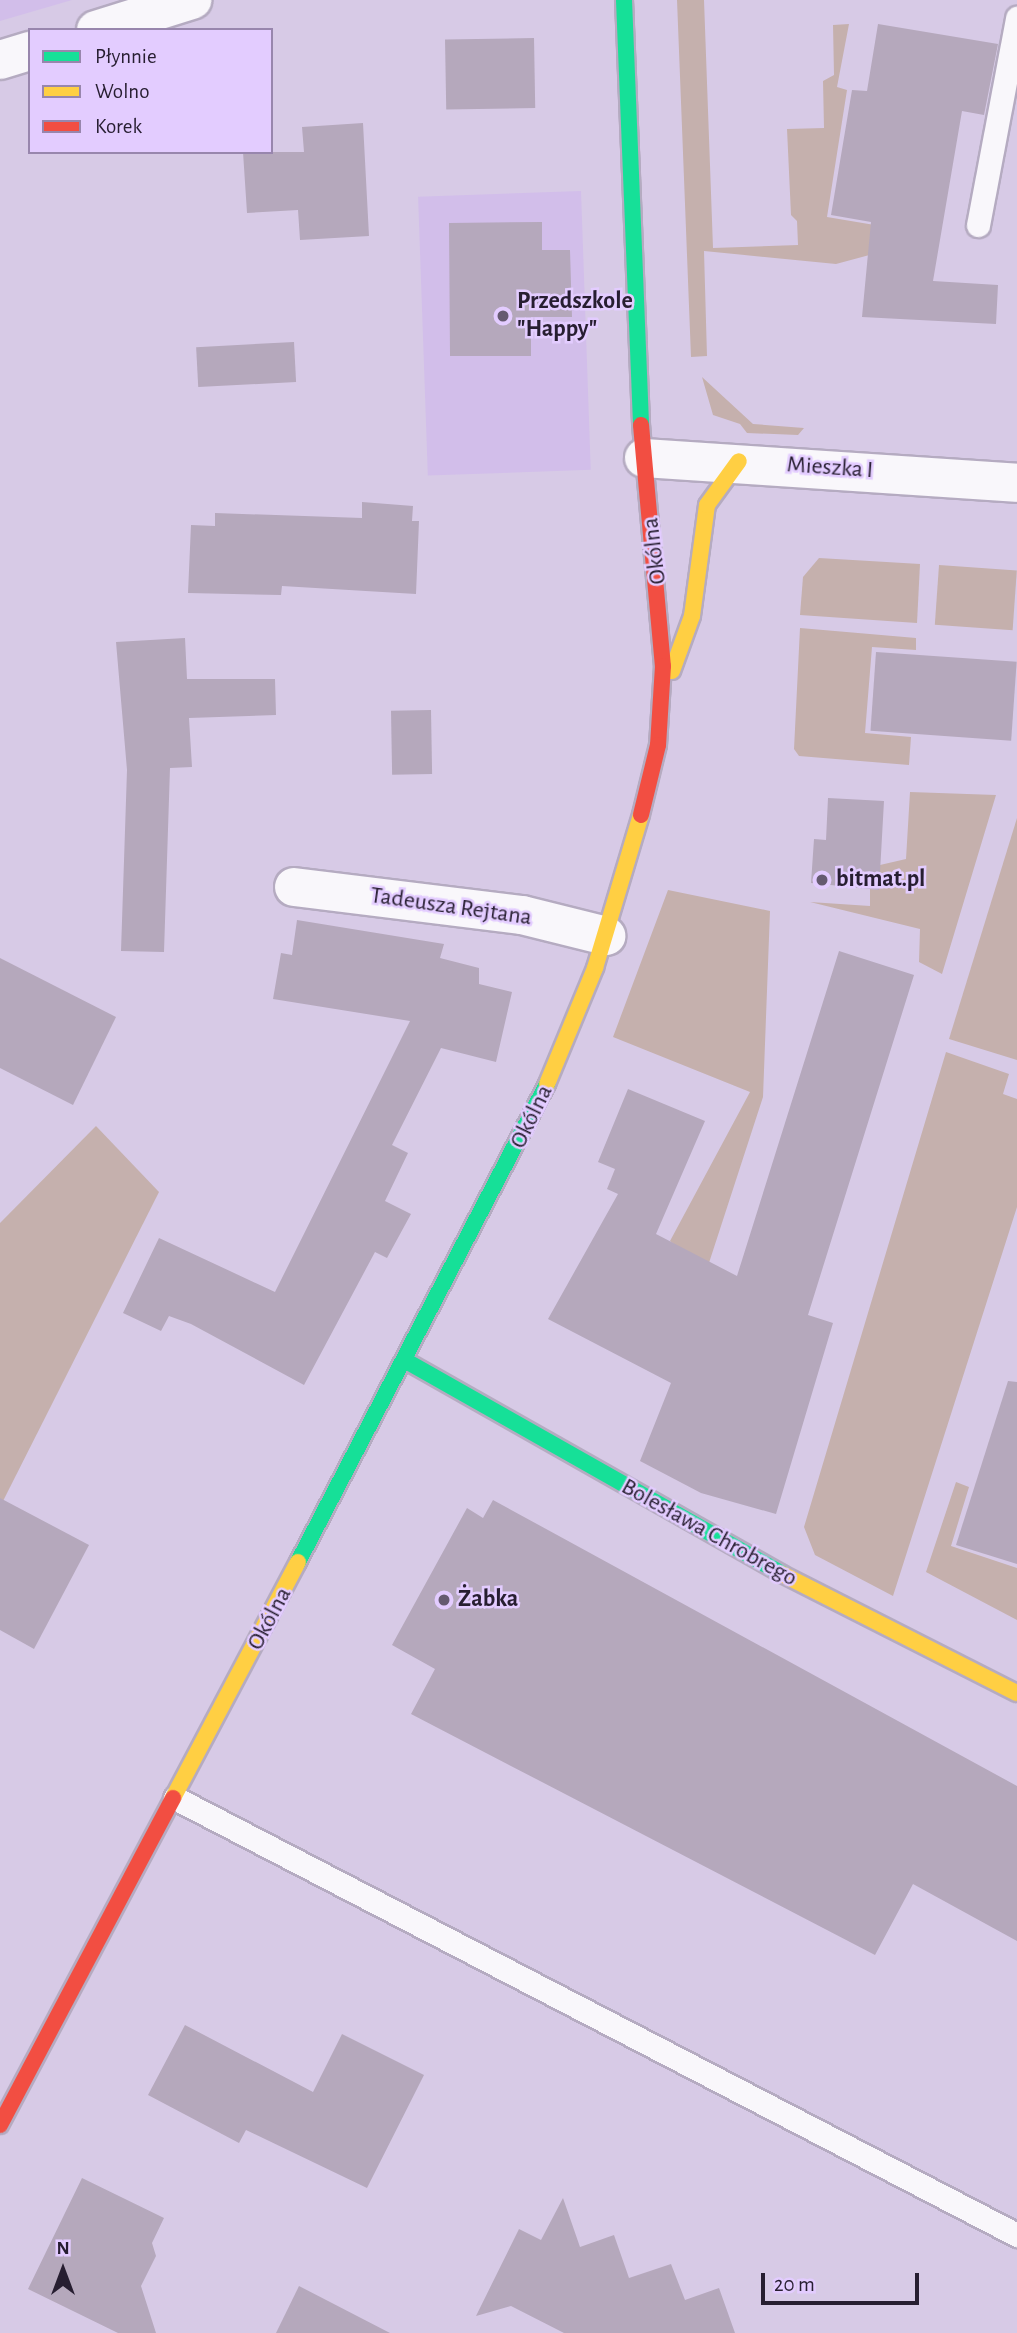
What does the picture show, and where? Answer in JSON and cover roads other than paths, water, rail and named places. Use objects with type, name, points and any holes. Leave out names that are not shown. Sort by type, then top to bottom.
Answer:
[{"type":"street","points":[[102,28],[192,0]]},
{"type":"street","name":"Okólna","points":[[0,2125],[407,1361],[539,1106],[606,936],[652,778],[663,696],[660,598],[644,458],[624,0]]},
{"type":"street","points":[[0,60],[28,52]]},
{"type":"street","name":"Mieszka I","points":[[644,458],[739,461],[1017,483]]},
{"type":"street","points":[[663,696],[692,616],[699,533],[707,505],[739,461]]},
{"type":"street","name":"Tadeusza Rejtana","points":[[294,887],[522,915],[606,936]]},
{"type":"street","name":"Bolesława Chrobrego","points":[[407,1361],[770,1569],[1017,1693]]},
{"type":"lane","points":[[978,225],[1017,18]]},
{"type":"lane","points":[[175,1798],[1017,2235]]},
{"type":"place","name":"Przedszkole \"Happy\"","points":[[503,316]]},
{"type":"place","name":"bitmat.pl","points":[[822,880]]},
{"type":"place","name":"Żabka","points":[[444,1600]]}]
